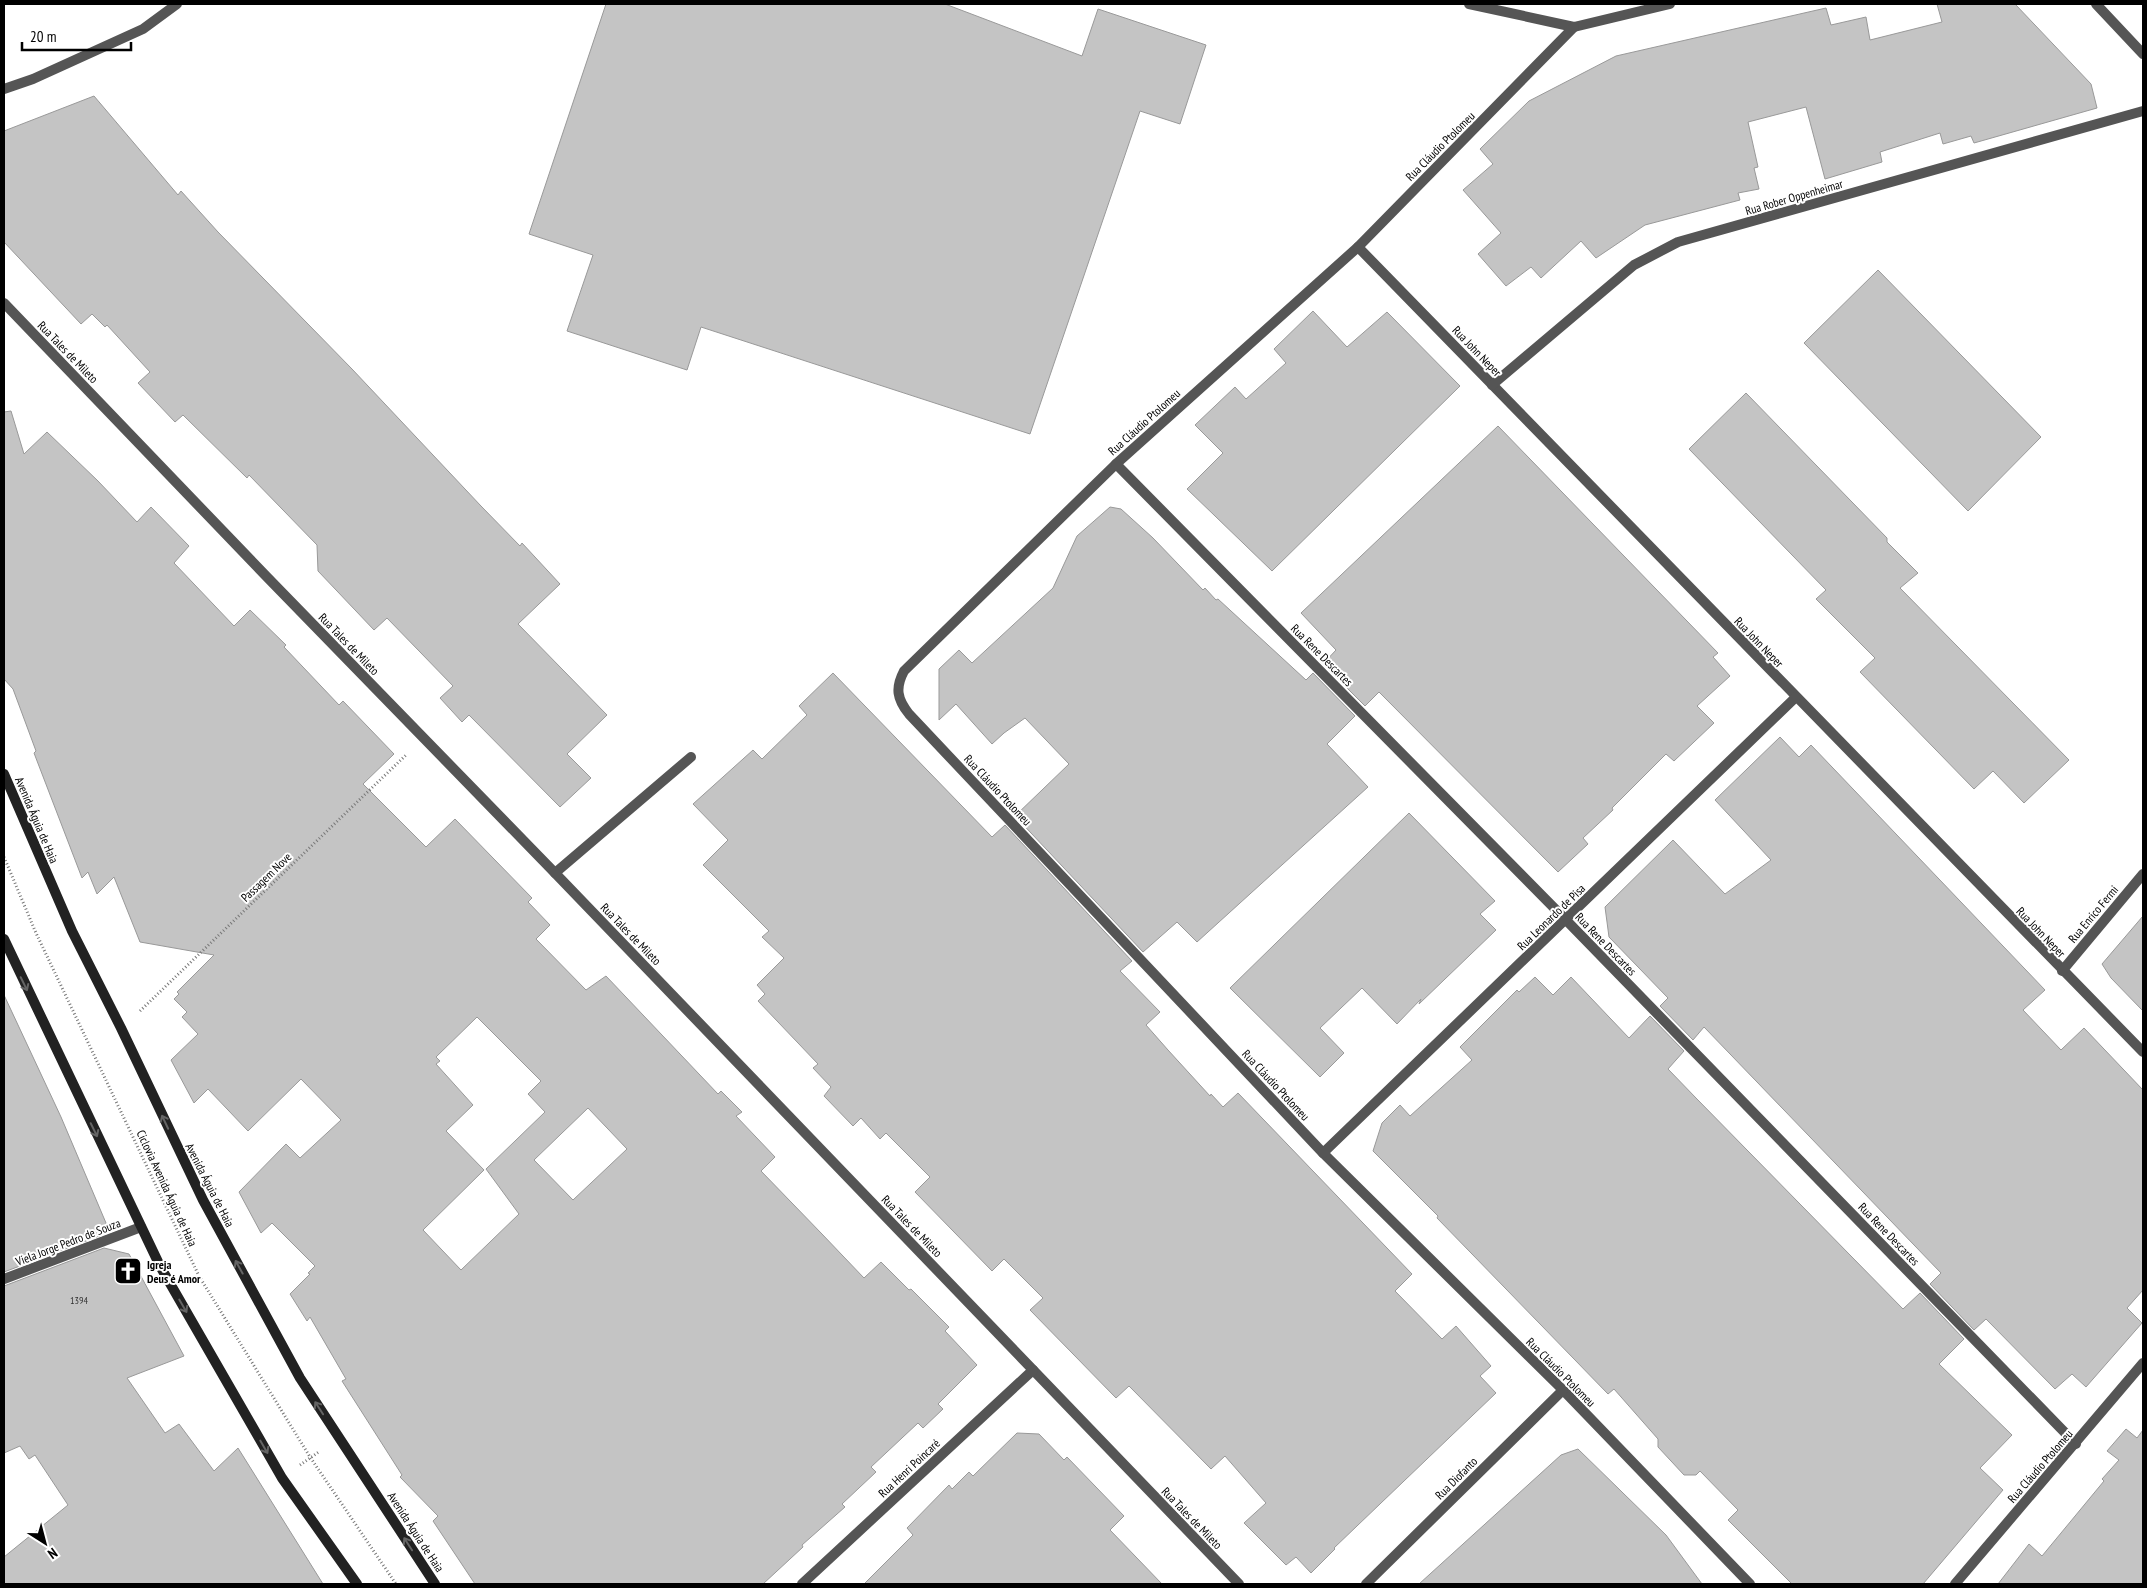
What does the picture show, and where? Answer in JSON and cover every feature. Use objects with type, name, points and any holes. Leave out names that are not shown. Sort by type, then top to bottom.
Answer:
[{"type":"main road","name":"Avenida Águia de Haia","points":[[4,774],[72,931],[121,1028],[207,1208],[300,1378],[435,1584]]},
{"type":"main road","points":[[4,939],[160,1266],[282,1478],[358,1584]]},
{"type":"street","points":[[4,89],[33,80],[143,29],[177,4]]},
{"type":"street","points":[[1469,4],[1574,28],[1670,4]]},
{"type":"street","points":[[2096,4],[2143,54]]},
{"type":"street","name":"Rua Cláudio Ptolomeu","points":[[1574,28],[1358,247],[1116,464],[904,671],[898,681],[897,692],[901,704],[909,714],[1323,1153],[1563,1390],[1750,1584]]},
{"type":"street","name":"Rua Rober Oppenheimar","points":[[1492,385],[1634,265],[1678,242],[2143,111]]},
{"type":"street","name":"Rua John Neper","points":[[1358,247],[2143,1052]]},
{"type":"street","name":"Rua Tales de Mileto","points":[[4,303],[1239,1584]]},
{"type":"street","name":"Rua Rene Descartes","points":[[1116,464],[1566,920],[2076,1444]]},
{"type":"street","name":"Rua Leonardo de Pisa","points":[[1323,1153],[1796,697]]},
{"type":"street","points":[[555,873],[691,757]]},
{"type":"street","name":"Rua Enrico Fermi","points":[[2062,971],[2143,874]]},
{"type":"street","name":"Viela Jorge Pedro de Souza","points":[[4,1279],[141,1227]]},
{"type":"street","name":"Rua Cláudio Ptolomeu","points":[[1955,1584],[2143,1363]]},
{"type":"street","name":"Rua Henri Poincaré","points":[[802,1584],[1033,1370]]},
{"type":"street","name":"Rua Diofanto","points":[[1366,1584],[1563,1390]]},
{"type":"path","name":"Passagem Nove","points":[[121,1028],[423,738]]},
{"type":"path","name":"Ciclovia Avenida Águia de Haia","points":[[4,858],[36,934],[199,1276],[310,1457],[396,1584]]},
{"type":"path","points":[[282,1478],[339,1438]]},
{"type":"building","points":[[606,4],[945,4],[1082,56],[1098,9],[1206,45],[1180,124],[1140,111],[1030,434],[701,327],[687,370],[567,331],[593,255],[529,234]]},
{"type":"building","points":[[1937,4],[2015,4],[2091,84],[2097,108],[1974,143],[1971,136],[1943,144],[1940,133],[1880,152],[1882,162],[1825,179],[1806,107],[1748,122],[1758,167],[1754,168],[1759,189],[1738,193],[1740,200],[1645,225],[1596,258],[1581,241],[1541,278],[1531,267],[1506,286],[1478,254],[1501,233],[1463,190],[1493,164],[1480,149],[1529,101],[1616,56],[1826,8],[1831,25],[1866,17],[1870,40],[1942,22]]},
{"type":"building","points":[[94,96],[178,195],[181,191],[481,506],[520,546],[522,543],[560,584],[518,624],[607,715],[567,754],[591,778],[560,807],[469,715],[462,722],[440,698],[453,686],[387,618],[374,630],[318,571],[317,545],[249,475],[247,478],[183,415],[175,422],[138,383],[150,372],[107,325],[105,327],[92,314],[81,324],[4,242],[4,131]]},
{"type":"building","points":[[1878,270],[2041,437],[1968,511],[1804,343]]},
{"type":"building","points":[[1313,311],[1347,347],[1387,312],[1460,386],[1272,571],[1187,489],[1223,453],[1195,425],[1235,387],[1246,399],[1286,363],[1274,349]]},
{"type":"building","points":[[1746,393],[1887,538],[1887,542],[1918,573],[1900,588],[2069,760],[2024,803],[1993,771],[1974,789],[1860,672],[1875,658],[1816,599],[1826,590],[1689,449]]},
{"type":"building","points":[[11,411],[24,454],[47,432],[137,522],[151,507],[189,546],[174,563],[234,626],[250,610],[286,645],[284,647],[339,705],[343,701],[394,754],[363,784],[426,847],[455,819],[532,898],[528,902],[550,925],[536,939],[586,990],[606,976],[718,1094],[721,1091],[742,1112],[736,1116],[775,1157],[761,1171],[864,1278],[881,1262],[949,1327],[945,1331],[977,1365],[938,1404],[943,1409],[923,1428],[918,1423],[871,1467],[876,1472],[842,1504],[845,1507],[802,1545],[803,1547],[763,1584],[475,1584],[433,1521],[438,1516],[400,1477],[402,1475],[342,1381],[346,1379],[310,1317],[307,1321],[290,1294],[310,1274],[308,1273],[315,1266],[272,1223],[261,1233],[239,1192],[286,1144],[300,1158],[341,1120],[301,1079],[248,1131],[208,1089],[194,1103],[171,1060],[198,1034],[182,1017],[187,1012],[174,999],[179,994],[177,992],[214,955],[140,942],[114,877],[97,894],[88,872],[82,878],[34,753],[36,751],[13,689],[4,679],[4,412]],"holes":[[[477,1017],[541,1081],[528,1094],[545,1112],[486,1169],[519,1214],[461,1270],[423,1230],[484,1170],[446,1131],[473,1105],[436,1064],[440,1061],[436,1057]],[[588,1108],[627,1149],[573,1200],[534,1160]]]},
{"type":"building","points":[[1498,426],[1718,653],[1713,657],[1730,676],[1697,706],[1714,723],[1674,761],[1666,754],[1612,808],[1613,810],[1583,838],[1588,844],[1558,872],[1379,692],[1365,706],[1323,664],[1336,650],[1301,613]]},
{"type":"building","points":[[1110,507],[1121,509],[1153,538],[1203,590],[1205,588],[1216,600],[1218,599],[1306,680],[1313,673],[1355,716],[1327,744],[1368,787],[1197,942],[1177,922],[1143,952],[1015,816],[1069,764],[1025,718],[992,744],[956,704],[939,720],[939,669],[959,650],[972,663],[1053,588],[1077,536]]},
{"type":"building","points":[[833,673],[992,837],[1005,825],[1132,961],[1120,971],[1160,1012],[1146,1025],[1168,1050],[1210,1096],[1211,1094],[1223,1107],[1238,1093],[1412,1274],[1395,1291],[1442,1339],[1456,1326],[1491,1366],[1480,1376],[1496,1393],[1334,1548],[1311,1573],[1296,1557],[1286,1565],[1244,1523],[1266,1503],[1225,1456],[1211,1469],[1129,1386],[1116,1398],[1030,1310],[1043,1298],[1004,1259],[992,1271],[915,1192],[930,1177],[886,1133],[880,1139],[861,1118],[853,1126],[824,1096],[831,1087],[813,1068],[818,1064],[758,1001],[765,994],[757,985],[784,958],[762,937],[769,931],[703,865],[728,840],[693,804],[753,750],[762,759],[807,715],[799,706]]},
{"type":"building","points":[[1780,737],[1799,757],[1811,745],[2045,990],[2023,1010],[2061,1050],[2084,1028],[2143,1090],[2143,1290],[2127,1308],[2142,1323],[2086,1387],[2072,1374],[2055,1389],[1986,1319],[1974,1330],[1930,1284],[1941,1273],[1704,1027],[1693,1040],[1660,1006],[1668,998],[1609,937],[1605,907],[1673,840],[1725,894],[1771,860],[1715,800]]},
{"type":"building","points":[[1409,813],[1495,901],[1480,914],[1496,930],[1419,1004],[1421,999],[1397,1024],[1362,988],[1320,1028],[1344,1053],[1320,1077],[1230,988]]},
{"type":"building","points":[[2143,916],[2143,1011],[2111,978],[2102,964]]},
{"type":"building","points":[[1535,977],[1553,995],[1571,977],[1629,1038],[1650,1016],[1684,1051],[1668,1069],[1696,1098],[1903,1309],[1920,1293],[1964,1339],[1939,1364],[2012,1435],[1980,1468],[2003,1490],[1923,1584],[1792,1584],[1728,1520],[1738,1510],[1700,1471],[1696,1475],[1684,1475],[1658,1447],[1658,1439],[1614,1389],[1608,1394],[1437,1218],[1438,1216],[1373,1151],[1382,1123],[1400,1105],[1410,1116],[1472,1060],[1460,1047],[1517,990],[1519,992]]},
{"type":"building","points":[[4,995],[61,1117],[106,1223],[102,1235],[4,1272]]},
{"type":"building","points":[[104,1248],[129,1254],[184,1356],[127,1378],[165,1433],[179,1424],[214,1471],[238,1448],[323,1584],[4,1584],[4,1557],[68,1505],[35,1455],[29,1459],[20,1446],[4,1453],[4,1286]]},
{"type":"building","points":[[2126,1429],[2137,1438],[2143,1430],[2143,1584],[1998,1584],[2029,1544],[2042,1556],[2104,1481],[2102,1479],[2119,1460],[2107,1451]]},
{"type":"building","points":[[1017,1433],[1039,1434],[1064,1460],[1067,1457],[1124,1516],[1110,1530],[1162,1584],[864,1584],[913,1535],[907,1528],[949,1485],[952,1489],[969,1472],[973,1476]]},
{"type":"building","points":[[1578,1449],[1666,1535],[1702,1584],[1419,1584],[1561,1455]]},
{"type":"place","name":"Igreja Deus é Amor","points":[[128,1271]]}]
